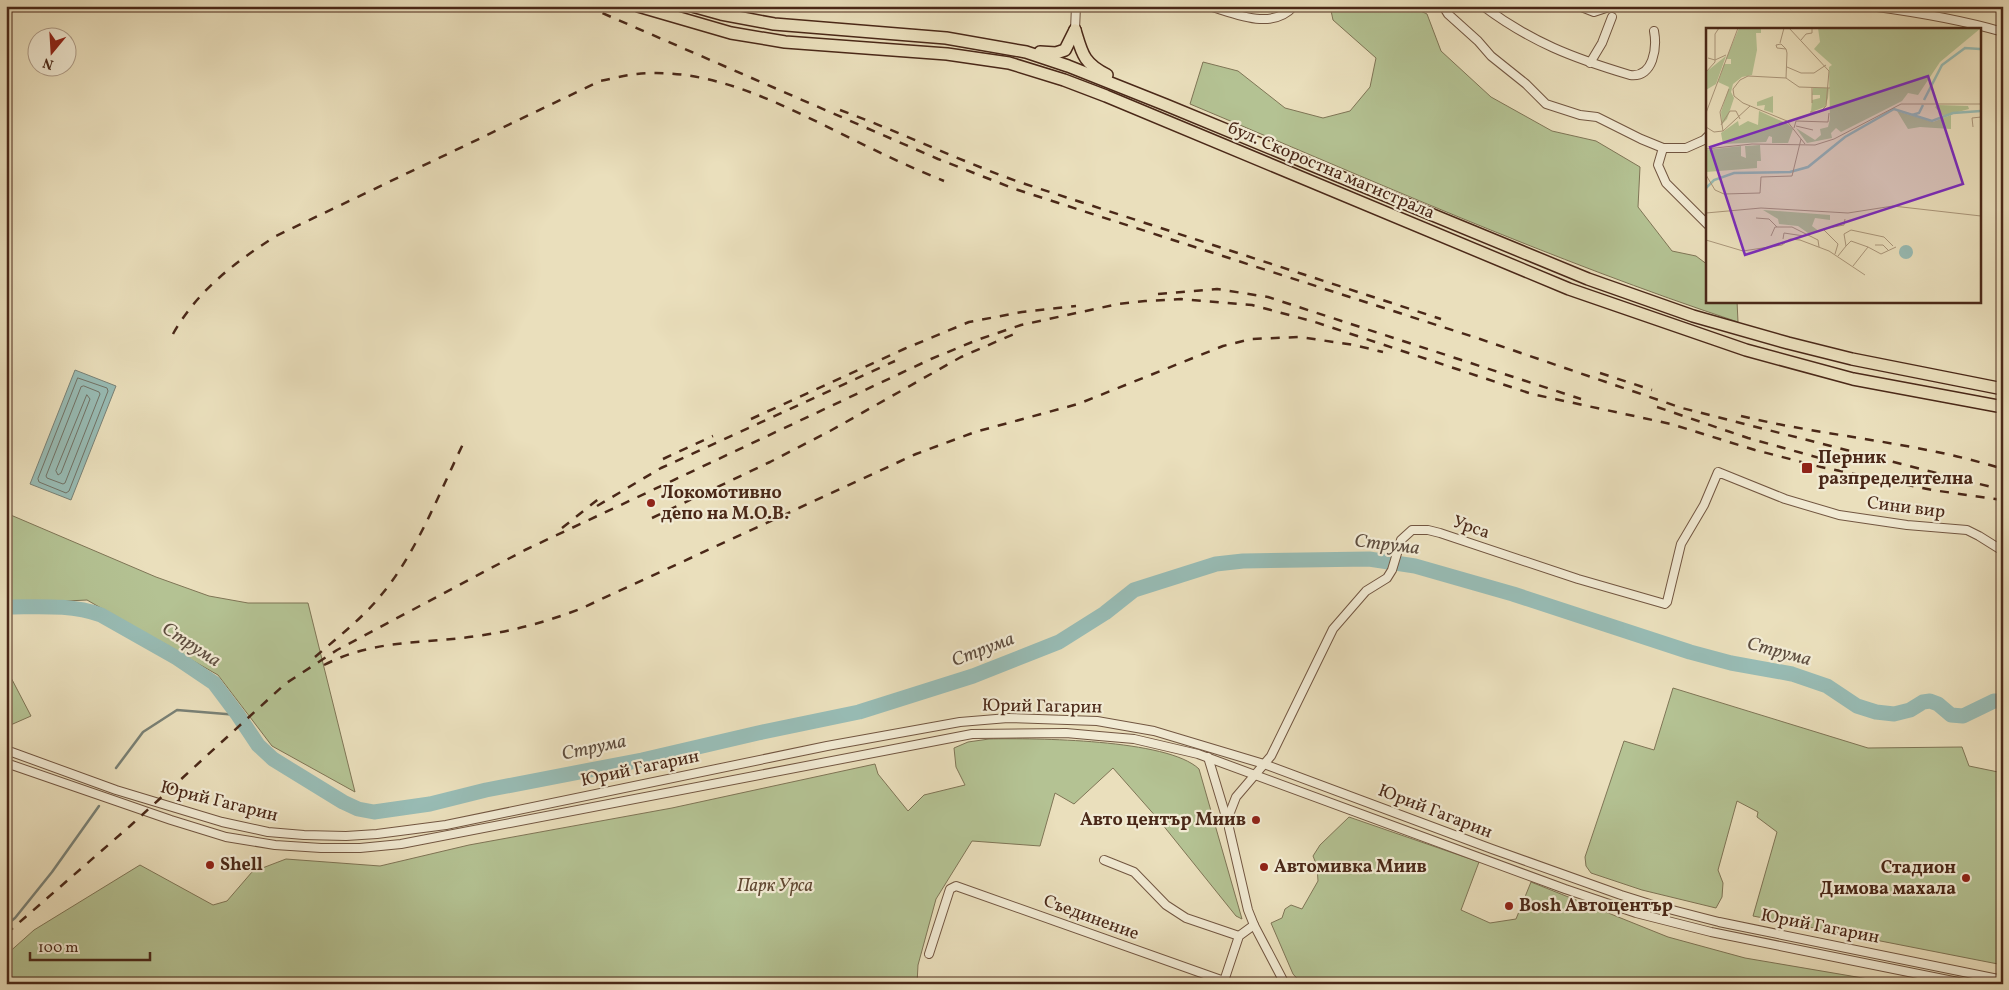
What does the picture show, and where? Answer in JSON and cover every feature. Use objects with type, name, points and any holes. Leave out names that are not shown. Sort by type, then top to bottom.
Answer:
[{"type":"highway","name":"бул. Скоростна магистрала","points":[[638,6],[732,33],[785,42],[975,57],[1036,71],[1106,96],[1588,295],[1746,350],[1852,379],[2003,408]]},
{"type":"highway","name":"бул. Скоростна магистрала","points":[[692,6],[721,14],[774,24],[946,38],[1026,52],[1068,66],[1166,105],[1588,280],[1693,316],[1852,359],[2003,389]]},
{"type":"highway","points":[[1005,47],[1051,53],[1061,52],[1068,46],[1075,30]]},
{"type":"highway","points":[[1075,30],[1088,64],[1166,105]]},
{"type":"street","points":[[1075,30],[1076,6]]},
{"type":"street","points":[[1209,6],[1252,18],[1268,20],[1282,16],[1294,6]]},
{"type":"street","points":[[1443,6],[1448,14],[1478,41],[1490,56],[1526,84],[1546,104],[1580,114],[1597,116],[1664,148],[1686,148],[1706,138]]},
{"type":"street","points":[[1483,6],[1535,40],[1561,53],[1635,76],[1650,66],[1656,45],[1654,31]]},
{"type":"street","points":[[1579,6],[1594,12],[1612,6]]},
{"type":"street","points":[[1870,6],[1971,22],[2003,32]]},
{"type":"street","points":[[1590,63],[1602,43],[1612,16]]},
{"type":"street","points":[[1664,148],[1658,165],[1666,183],[1706,223]]},
{"type":"street","name":"Урса","points":[[1229,828],[1231,806],[1241,789],[1271,756],[1333,629],[1366,591],[1386,578],[1392,570],[1402,540],[1406,534],[1412,530],[1428,530],[1578,579],[1665,604],[1682,544],[1701,511],[1718,472]]},
{"type":"street","name":"Сини вир","points":[[1718,472],[1785,499],[1838,515],[1907,525],[1967,530],[2003,552]]},
{"type":"street","name":"Юрий Гагарин","points":[[6,750],[116,790],[222,822],[268,832],[346,836],[378,834],[446,825],[827,746],[960,722],[1008,718],[1066,719],[1126,725],[1180,738],[1264,764],[1621,895],[1719,922],[2003,980]]},
{"type":"street","name":"Юрий Гагарин","points":[[6,763],[226,837],[274,846],[360,848],[401,844],[972,734],[1057,733],[1116,738],[1166,746],[1208,757],[1565,889],[1636,913],[1711,932],[1968,984]]},
{"type":"street","points":[[1208,757],[1229,828],[1248,910],[1285,984]]},
{"type":"street","points":[[1104,860],[1134,872],[1166,905],[1186,918],[1239,936],[1254,925]]},
{"type":"street","name":"Съединение","points":[[929,954],[950,889],[956,886],[1225,982],[1239,936]]},
{"type":"street","points":[[1916,973],[1921,970],[1944,967]]},
{"type":"green space","points":[[1330,6],[1410,6],[1427,14],[1441,51],[1491,97],[1552,131],[1596,141],[1640,167],[1638,207],[1672,251],[1696,256],[1706,264],[1706,302],[1737,302],[1738,322],[1530,246],[1190,104],[1203,62],[1238,71],[1285,108],[1323,118],[1350,111],[1370,87],[1376,58],[1333,20]]},
{"type":"green space","points":[[6,513],[156,577],[209,596],[248,603],[308,603],[355,792],[272,746],[218,675],[87,600],[6,604]]},
{"type":"green space","points":[[6,668],[31,716],[6,727]]},
{"type":"green space","points":[[1673,688],[1868,748],[1962,747],[1969,766],[2003,773],[2003,965],[1753,916],[1777,832],[1757,817],[1758,812],[1737,801],[1718,870],[1723,883],[1722,897],[1716,908],[1642,890],[1591,873],[1586,866],[1585,857],[1624,741],[1654,750]]},
{"type":"green space","name":"Парк Урса","points":[[989,739],[1067,740],[1131,746],[1183,759],[1199,769],[1242,919],[1236,916],[1158,819],[1113,768],[1074,804],[1055,793],[1040,846],[972,841],[936,899],[918,965],[917,984],[6,984],[6,955],[34,930],[140,865],[213,905],[227,901],[252,872],[286,859],[380,866],[469,845],[672,808],[875,764],[878,774],[908,811],[924,795],[965,785],[956,767],[954,748],[968,742]]},
{"type":"green space","points":[[1349,817],[1479,862],[1461,910],[1490,923],[1516,919],[1531,882],[1668,937],[1745,958],[1898,984],[1302,984],[1293,974],[1271,923],[1282,918],[1285,909],[1291,905],[1302,909],[1318,881],[1317,866],[1313,856],[1320,845]]},
{"type":"water","points":[[75,370],[116,386],[71,500],[30,484]]},
{"type":"waterway","name":"Струма","points":[[6,607],[78,609],[101,615],[177,658],[214,683],[258,745],[273,759],[343,802],[358,809],[374,812],[430,804],[486,790],[642,760],[859,712],[973,676],[1059,642],[1105,613],[1134,590],[1216,564],[1243,561],[1369,559],[1415,566],[1513,594],[1690,652],[1731,663],[1792,674],[1827,686],[1857,706],[1876,712],[1894,714],[1910,710],[1923,702],[1930,701],[1938,704],[1951,715],[1963,716],[1994,701],[2003,701]]},
{"type":"waterway","points":[[116,768],[143,732],[177,710],[238,715]]},
{"type":"waterway","points":[[6,925],[15,918],[52,872],[99,806]]},
{"type":"railway","points":[[586,6],[938,159],[1015,189],[1480,339],[1682,408],[2003,490]]},
{"type":"railway","points":[[173,334],[193,304],[205,291],[246,256],[276,236],[600,81],[623,76],[664,73],[715,81],[740,89],[789,108],[944,181]]},
{"type":"railway","points":[[840,110],[1019,182],[1441,319]]},
{"type":"railway","points":[[1158,294],[1217,289],[1268,297],[1581,399]]},
{"type":"railway","points":[[6,934],[130,826],[285,684],[337,650],[525,550],[931,359],[977,340],[1021,325],[1118,304],[1145,301],[1181,299],[1252,305],[1315,322],[1532,394],[1671,424],[1755,450],[1821,467],[1932,490],[2003,500]]},
{"type":"railway","points":[[751,419],[904,349],[969,322],[1022,312],[1076,306]]},
{"type":"railway","points":[[652,518],[770,462],[830,431],[961,357],[1014,334]]},
{"type":"railway","points":[[324,665],[361,651],[380,647],[504,632],[567,614],[916,454],[975,432],[1078,404],[1223,346],[1251,339],[1300,337],[1354,345],[1383,352]]},
{"type":"railway","points":[[597,506],[661,468],[895,361]]},
{"type":"railway","points":[[1600,373],[1652,390]]},
{"type":"railway","points":[[1657,407],[1748,438],[1841,464]]},
{"type":"railway","points":[[1741,416],[1938,452],[2003,469]]},
{"type":"railway","points":[[663,459],[713,436]]},
{"type":"railway","points":[[315,657],[367,611],[395,577],[427,521],[464,442]]},
{"type":"railway","points":[[562,528],[601,497]]},
{"type":"place","name":"Перник разпределителна","points":[[1807,468]]},
{"type":"place","name":"Локомотивно депо на М.О.В.","points":[[651,503]]},
{"type":"place","name":"Авто център Миив","points":[[1256,820]]},
{"type":"place","name":"Shell","points":[[210,865]]},
{"type":"place","name":"Автомивка Миив","points":[[1264,867]]},
{"type":"place","name":"Стадион Димова махала","points":[[1966,878]]},
{"type":"place","name":"Bosh Автоцентър","points":[[1509,906]]}]
